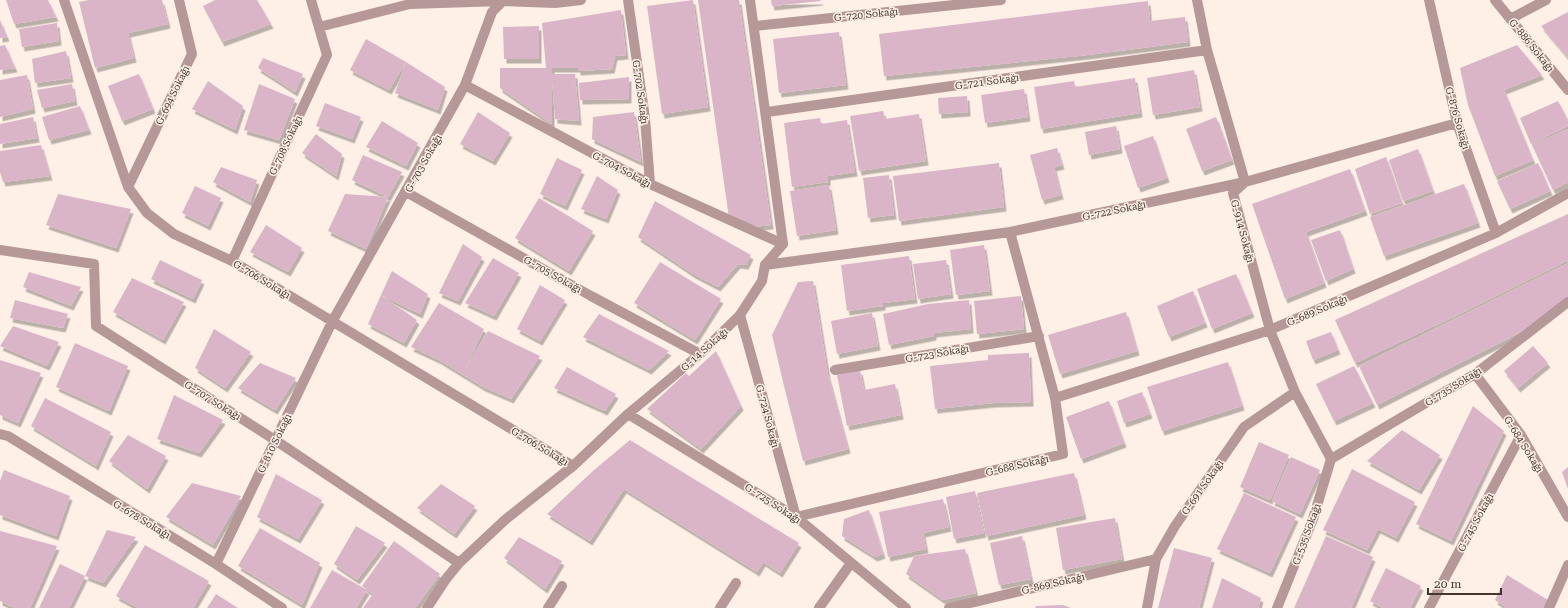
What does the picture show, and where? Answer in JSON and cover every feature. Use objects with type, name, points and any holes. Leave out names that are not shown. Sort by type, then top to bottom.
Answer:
[{"type":"street","name":"G-706 Sokağı","points":[[64,0],[128,187],[147,213],[174,234],[232,261],[573,466]]},
{"type":"street","name":"G-694 Sokağı","points":[[128,187],[192,54],[179,0]]},
{"type":"street","name":"G-708 Sokağı","points":[[232,261],[327,55],[311,0]]},
{"type":"street","points":[[319,27],[410,2],[503,1],[555,3],[581,0]]},
{"type":"street","name":"G-702 Sokağı","points":[[628,0],[645,118],[650,184]]},
{"type":"street","points":[[750,0],[755,26],[783,244]]},
{"type":"street","name":"G-720 Sokağı","points":[[755,26],[977,1],[1001,0]]},
{"type":"street","points":[[1196,0],[1207,50],[1245,182]]},
{"type":"street","name":"G-876 Sokağı","points":[[1429,0],[1457,123],[1496,233]]},
{"type":"street","name":"G-886 Sokağı","points":[[1495,0],[1568,90]]},
{"type":"street","points":[[1510,18],[1546,0]]},
{"type":"street","name":"G-703 Sokağı","points":[[332,322],[465,85],[492,12],[503,1]]},
{"type":"street","name":"G-721 Sokağı","points":[[766,112],[1207,50]]},
{"type":"street","name":"G-704 Sokağı","points":[[465,85],[650,184],[783,244]]},
{"type":"street","name":"G-722 Sokağı","points":[[765,265],[1010,232],[1245,182],[1457,123]]},
{"type":"street","name":"G-914 Sokağı","points":[[1245,182],[1233,193],[1270,330],[1296,392],[1331,458]]},
{"type":"street","name":"G-705 Sokağı","points":[[406,192],[591,296],[700,354]]},
{"type":"street","name":"G-689 Sokağı","points":[[1055,398],[1270,330],[1496,233],[1568,193]]},
{"type":"street","name":"G-688 Sokağı","points":[[796,517],[1063,454],[1055,398],[1010,232]]},
{"type":"street","name":"G-14 Sokağı","points":[[427,608],[446,578],[459,563],[506,519],[573,466],[628,414],[700,354],[740,315],[762,281],[765,265],[783,244]]},
{"type":"street","name":"G-707 Sokağı","points":[[0,250],[94,264],[96,326],[275,440],[459,563]]},
{"type":"street","name":"G-735 Sokağı","points":[[1331,458],[1475,374],[1568,302]]},
{"type":"street","name":"G-724 Sokağı","points":[[740,315],[796,517]]},
{"type":"street","name":"G-810 Sokağı","points":[[216,564],[332,322]]},
{"type":"street","name":"G-723 Sokağı","points":[[835,370],[1039,336]]},
{"type":"street","name":"G-684 Sokağı","points":[[1475,374],[1521,435],[1568,518]]},
{"type":"street","name":"G-691 Sokağı","points":[[1147,608],[1156,559],[1175,526],[1244,427],[1296,392]]},
{"type":"street","name":"G-725 Sokağı","points":[[628,414],[796,517],[906,608]]},
{"type":"street","name":"G-678 Sokağı","points":[[0,434],[8,436],[216,564],[282,608]]},
{"type":"street","name":"G-745 Sokağı","points":[[1429,608],[1521,435]]},
{"type":"street","name":"G-535 Sokağı","points":[[1278,608],[1313,519],[1331,458]]},
{"type":"street","name":"G-869 Sokağı","points":[[948,608],[1156,559]]},
{"type":"street","points":[[819,608],[851,563]]},
{"type":"street","points":[[1549,608],[1568,565]]},
{"type":"street","points":[[720,608],[736,582]]},
{"type":"street","points":[[548,608],[562,586]]},
{"type":"building","points":[[6,0],[48,0],[56,17],[14,24]]},
{"type":"building","points":[[89,0],[162,0],[168,24],[128,33],[134,58],[95,68],[79,2]]},
{"type":"building","points":[[215,0],[257,0],[271,24],[222,42],[203,6]]},
{"type":"building","points":[[693,0],[708,107],[662,114],[647,6]]},
{"type":"building","points":[[698,0],[739,0],[771,225],[749,227],[729,218]]},
{"type":"building","points":[[771,0],[820,0],[821,1],[772,6]]},
{"type":"building","points":[[1148,1],[1150,21],[1185,17],[1188,42],[1087,55],[884,76],[879,34]]},
{"type":"building","points":[[621,10],[626,55],[615,56],[612,69],[578,71],[578,68],[552,68],[552,74],[575,74],[579,121],[555,119],[552,78],[552,124],[500,88],[500,68],[546,68],[542,23]]},
{"type":"building","points":[[1568,12],[1568,58],[1541,26]]},
{"type":"building","points":[[0,20],[7,37],[0,38]]},
{"type":"building","points":[[57,23],[59,41],[22,47],[19,29]]},
{"type":"building","points":[[539,26],[539,59],[504,59],[503,27]]},
{"type":"building","points":[[839,32],[846,85],[779,93],[773,39]]},
{"type":"building","points":[[366,39],[406,62],[389,90],[350,70]]},
{"type":"building","points":[[5,45],[15,68],[0,70],[0,46]]},
{"type":"building","points":[[1517,45],[1542,75],[1504,90],[1533,160],[1495,176],[1468,105],[1460,68]]},
{"type":"building","points":[[66,51],[71,78],[35,83],[32,59]]},
{"type":"building","points":[[263,58],[303,74],[295,92],[258,68]]},
{"type":"building","points":[[406,62],[445,87],[438,110],[395,93]]},
{"type":"building","points":[[1194,70],[1200,107],[1153,115],[1147,78]]},
{"type":"building","points":[[139,74],[153,109],[122,121],[108,86]]},
{"type":"building","points":[[27,75],[33,109],[0,117],[0,80]]},
{"type":"building","points":[[629,77],[629,99],[580,100],[579,83]]},
{"type":"building","points":[[1135,78],[1140,113],[1041,129],[1034,87],[1074,81],[1075,87]]},
{"type":"building","points":[[208,81],[243,106],[235,130],[192,109]]},
{"type":"building","points":[[72,84],[75,101],[42,108],[37,90]]},
{"type":"building","points":[[259,84],[295,99],[279,140],[244,130]]},
{"type":"building","points":[[1024,89],[1028,117],[985,123],[981,95]]},
{"type":"building","points":[[967,96],[968,112],[939,114],[938,98]]},
{"type":"building","points":[[1558,101],[1568,120],[1568,126],[1531,144],[1520,118]]},
{"type":"building","points":[[325,103],[361,117],[352,139],[316,126]]},
{"type":"building","points":[[80,106],[89,130],[49,140],[42,117]]},
{"type":"building","points":[[883,111],[885,119],[919,114],[926,161],[859,171],[850,116]]},
{"type":"building","points":[[478,112],[510,133],[493,161],[460,144]]},
{"type":"building","points":[[634,112],[641,162],[592,139],[593,117]]},
{"type":"building","points":[[33,117],[37,138],[0,144],[0,124]]},
{"type":"building","points":[[1216,117],[1232,160],[1202,171],[1186,129]]},
{"type":"building","points":[[820,118],[821,124],[847,120],[855,172],[828,176],[828,182],[792,187],[784,123]]},
{"type":"building","points":[[382,121],[418,143],[406,166],[366,147]]},
{"type":"building","points":[[1116,126],[1120,149],[1089,155],[1085,132]]},
{"type":"building","points":[[1568,129],[1568,182],[1553,190],[1532,145]]},
{"type":"building","points":[[316,134],[342,154],[336,176],[302,153]]},
{"type":"building","points":[[1153,136],[1167,178],[1138,188],[1124,146]]},
{"type":"building","points":[[41,145],[50,176],[3,182],[0,172],[0,151]]},
{"type":"building","points":[[1057,148],[1062,165],[1054,167],[1061,195],[1042,200],[1030,155]]},
{"type":"building","points":[[1418,149],[1433,191],[1403,201],[1389,160]]},
{"type":"building","points":[[363,155],[402,172],[388,197],[352,180]]},
{"type":"building","points":[[1386,157],[1402,203],[1370,214],[1355,169]]},
{"type":"building","points":[[557,158],[582,170],[565,206],[540,194]]},
{"type":"building","points":[[999,163],[1004,207],[899,221],[893,176]]},
{"type":"building","points":[[1538,163],[1550,191],[1510,209],[1497,181]]},
{"type":"building","points":[[221,167],[257,180],[250,202],[213,182]]},
{"type":"building","points":[[1350,169],[1365,211],[1306,232],[1324,283],[1285,299],[1252,204]]},
{"type":"building","points":[[889,175],[894,215],[868,218],[863,178]]},
{"type":"building","points":[[597,176],[618,190],[606,219],[581,209]]},
{"type":"building","points":[[1464,184],[1478,223],[1384,256],[1370,217]]},
{"type":"building","points":[[829,185],[836,230],[797,236],[790,191]]},
{"type":"building","points":[[195,186],[221,198],[208,226],[182,213]]},
{"type":"building","points":[[58,194],[131,209],[116,248],[46,225]]},
{"type":"building","points":[[345,194],[388,197],[366,249],[328,231]]},
{"type":"building","points":[[539,198],[593,231],[569,271],[515,238]]},
{"type":"building","points":[[655,201],[751,255],[746,265],[738,264],[718,287],[693,274],[638,237]]},
{"type":"building","points":[[1568,214],[1568,262],[1567,261],[1460,314],[1355,363],[1335,320]]},
{"type":"building","points":[[266,225],[302,248],[288,272],[250,252]]},
{"type":"building","points":[[1340,230],[1353,269],[1326,281],[1311,240]]},
{"type":"building","points":[[463,244],[482,257],[458,301],[439,293]]},
{"type":"building","points":[[984,245],[990,291],[956,295],[950,250]]},
{"type":"building","points":[[909,256],[915,299],[883,303],[883,306],[847,311],[841,265]]},
{"type":"building","points":[[493,258],[519,273],[494,316],[465,303]]},
{"type":"building","points":[[160,260],[202,280],[193,299],[151,279]]},
{"type":"building","points":[[946,260],[951,294],[918,299],[913,264]]},
{"type":"building","points":[[660,262],[721,299],[695,340],[634,303]]},
{"type":"building","points":[[1568,263],[1568,297],[1554,308],[1519,333],[1377,405],[1359,366]]},
{"type":"building","points":[[392,271],[428,294],[420,314],[381,295]]},
{"type":"building","points":[[29,272],[81,287],[71,306],[23,287]]},
{"type":"building","points":[[1236,274],[1252,313],[1212,329],[1197,289]]},
{"type":"building","points":[[132,278],[184,302],[163,340],[113,312]]},
{"type":"building","points":[[813,281],[828,375],[848,449],[803,461],[772,335],[798,282]]},
{"type":"building","points":[[540,285],[565,300],[540,341],[517,329]]},
{"type":"building","points":[[1193,291],[1205,323],[1169,337],[1157,306]]},
{"type":"building","points":[[381,295],[417,320],[404,343],[368,324]]},
{"type":"building","points":[[1021,296],[1024,329],[977,334],[974,301]]},
{"type":"building","points":[[15,300],[68,314],[63,328],[10,318]]},
{"type":"building","points":[[969,300],[971,329],[934,333],[934,336],[889,345],[883,314],[928,304]]},
{"type":"building","points":[[439,303],[484,329],[463,372],[488,331],[540,356],[511,399],[483,387],[439,360],[411,347]]},
{"type":"building","points":[[1126,312],[1137,351],[1060,374],[1048,335]]},
{"type":"building","points":[[872,313],[878,346],[837,354],[831,321]]},
{"type":"building","points":[[599,314],[669,351],[649,370],[583,337]]},
{"type":"building","points":[[13,326],[59,342],[47,366],[0,346]]},
{"type":"building","points":[[214,329],[251,352],[225,388],[195,368]]},
{"type":"building","points":[[1331,332],[1338,350],[1313,360],[1306,341]]},
{"type":"building","points":[[75,343],[128,366],[109,411],[56,387]]},
{"type":"building","points":[[1533,346],[1548,363],[1518,388],[1504,371]]},
{"type":"building","points":[[716,351],[741,406],[701,449],[647,409],[686,373],[689,376]]},
{"type":"building","points":[[1029,353],[1031,402],[993,403],[935,409],[930,366],[988,360],[988,355]]},
{"type":"building","points":[[0,360],[41,373],[18,423],[0,415]]},
{"type":"building","points":[[1228,362],[1242,406],[1162,431],[1147,387]]},
{"type":"building","points":[[260,363],[296,378],[275,410],[238,388]]},
{"type":"building","points":[[1354,366],[1373,403],[1334,421],[1316,384]]},
{"type":"building","points":[[567,367],[616,394],[605,411],[554,388]]},
{"type":"building","points":[[860,370],[864,390],[895,384],[901,415],[847,426],[837,375]]},
{"type":"building","points":[[1142,392],[1150,414],[1124,423],[1117,401]]},
{"type":"building","points":[[174,395],[223,420],[199,453],[157,439]]},
{"type":"building","points":[[45,398],[111,432],[96,466],[31,426]]},
{"type":"building","points":[[1109,401],[1124,443],[1081,459],[1066,417]]},
{"type":"building","points":[[1473,406],[1504,431],[1451,541],[1416,524]]},
{"type":"building","points":[[1402,430],[1440,455],[1419,490],[1367,461]]},
{"type":"building","points":[[128,435],[166,456],[147,489],[109,461]]},
{"type":"building","points":[[630,440],[799,543],[780,573],[763,562],[757,572],[624,489],[590,541],[547,514],[594,470]]},
{"type":"building","points":[[1259,442],[1289,455],[1270,500],[1240,487]]},
{"type":"building","points":[[1291,457],[1320,470],[1300,514],[1272,501]]},
{"type":"building","points":[[1568,467],[1568,489],[1562,472]]},
{"type":"building","points":[[1352,469],[1415,502],[1396,538],[1378,529],[1367,550],[1323,530]]},
{"type":"building","points":[[4,470],[70,496],[56,536],[0,515],[0,481]]},
{"type":"building","points":[[1074,473],[1084,515],[986,536],[977,493]]},
{"type":"building","points":[[276,474],[322,500],[298,539],[257,517]]},
{"type":"building","points":[[192,483],[241,496],[213,545],[166,517]]},
{"type":"building","points":[[441,484],[475,506],[454,534],[417,508]]},
{"type":"building","points":[[975,491],[984,533],[954,539],[946,497]]},
{"type":"building","points":[[1244,493],[1296,517],[1270,573],[1217,549]]},
{"type":"building","points":[[943,499],[949,527],[923,533],[926,549],[888,557],[879,512]]},
{"type":"building","points":[[869,510],[883,554],[875,557],[842,536],[844,519]]},
{"type":"building","points":[[1115,518],[1122,559],[1063,570],[1056,528]]},
{"type":"building","points":[[356,526],[385,543],[357,580],[334,564]]},
{"type":"building","points":[[260,528],[320,563],[302,605],[238,566]]},
{"type":"building","points":[[107,530],[136,537],[103,583],[85,576]]},
{"type":"building","points":[[0,531],[57,546],[30,608],[15,608],[0,601]]},
{"type":"building","points":[[1022,536],[1031,579],[999,585],[990,543]]},
{"type":"building","points":[[1326,536],[1373,557],[1351,608],[1294,608]]},
{"type":"building","points":[[519,537],[562,561],[545,589],[504,558]]},
{"type":"building","points":[[394,541],[440,574],[415,608],[363,608],[373,594],[362,586]]},
{"type":"building","points":[[145,545],[209,581],[193,608],[138,608],[116,596]]},
{"type":"building","points":[[1174,548],[1212,558],[1199,608],[1158,608]]},
{"type":"building","points":[[965,549],[976,593],[943,600],[906,574],[914,556]]},
{"type":"building","points":[[60,564],[85,576],[69,608],[39,608]]},
{"type":"building","points":[[1386,568],[1421,586],[1410,608],[1383,608],[1370,601]]},
{"type":"building","points":[[332,570],[367,590],[356,608],[310,608]]},
{"type":"building","points":[[1507,575],[1548,600],[1544,608],[1507,608],[1495,600]]},
{"type":"building","points":[[1222,578],[1261,598],[1258,608],[1212,608]]},
{"type":"building","points":[[216,594],[238,608],[207,608]]},
{"type":"building","points":[[1063,605],[1071,608],[1035,608],[1036,606]]}]
